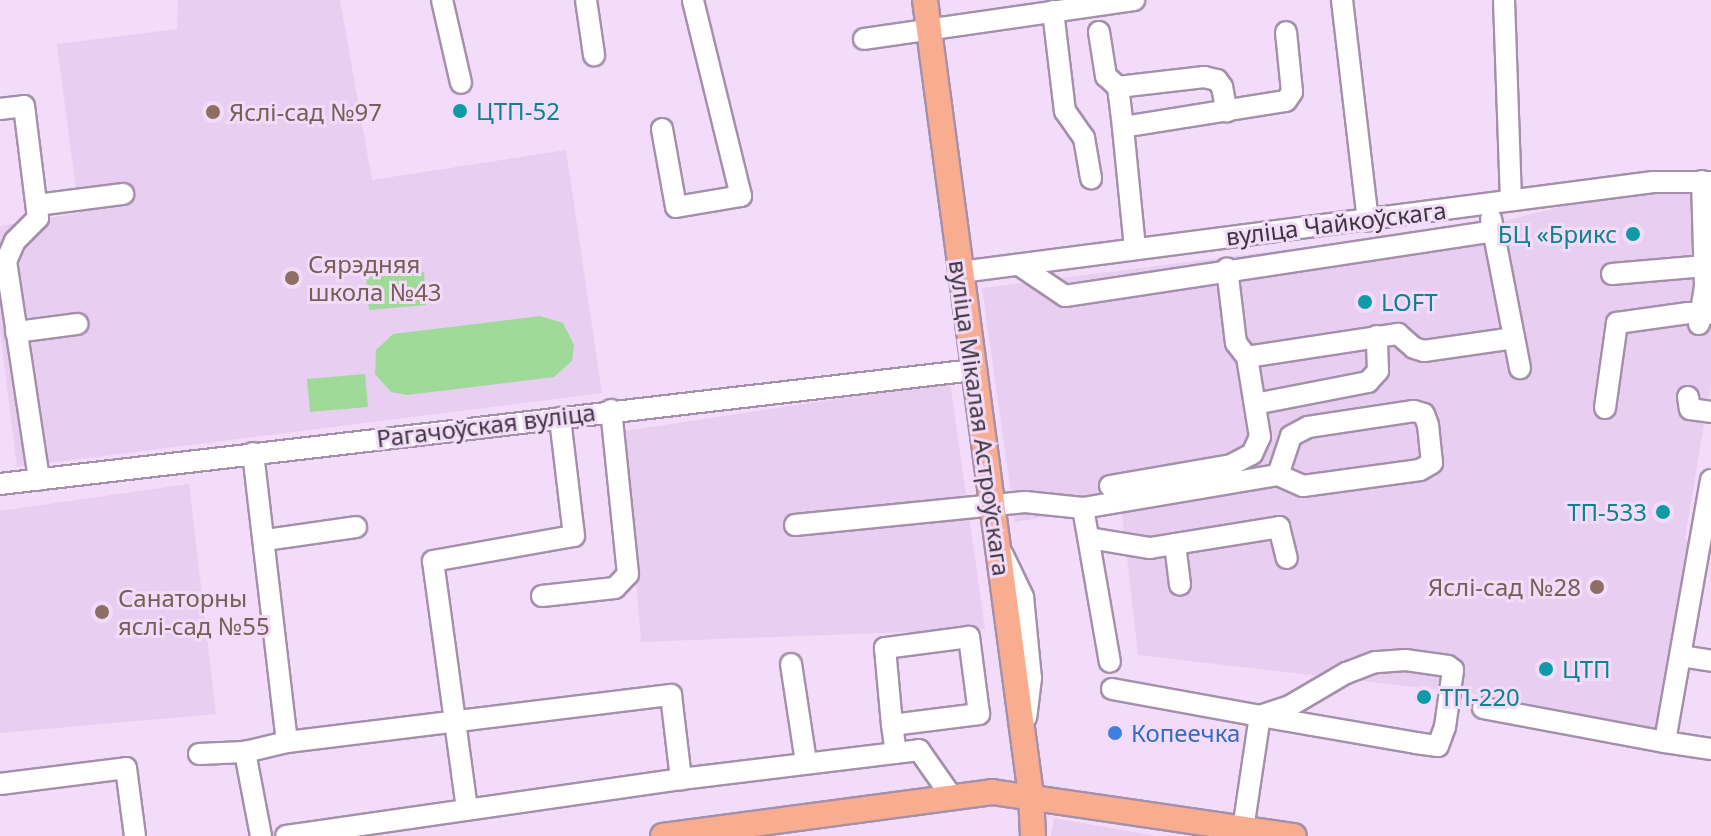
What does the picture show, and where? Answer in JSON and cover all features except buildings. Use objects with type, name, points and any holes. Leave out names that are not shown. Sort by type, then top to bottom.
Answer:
[{"type":"main road","name":"вуліца Мікалая Астроўскага","points":[[925,0],[1024,737],[1033,836]]},
{"type":"main road","points":[[663,836],[786,828],[992,792],[1242,832],[1294,836]]},
{"type":"street","points":[[442,0],[461,83]]},
{"type":"street","points":[[586,0],[594,55]]},
{"type":"street","points":[[662,129],[676,207],[741,196],[693,0]]},
{"type":"street","points":[[864,39],[1134,0]]},
{"type":"street","points":[[1342,0],[1368,220]]},
{"type":"street","points":[[1504,0],[1511,200]]},
{"type":"street","points":[[1053,11],[1065,111],[1084,138],[1091,178]]},
{"type":"street","points":[[1099,32],[1106,76],[1118,87],[1135,248]]},
{"type":"street","points":[[1123,127],[1286,101],[1292,92],[1286,32]]},
{"type":"street","points":[[1118,87],[1204,77],[1217,80],[1222,87],[1227,112]]},
{"type":"street","points":[[0,109],[24,106],[37,205],[38,218],[15,241],[6,261],[39,480]]},
{"type":"street","name":"вуліца Чайкоўскага","points":[[961,272],[1653,182],[1707,182]]},
{"type":"street","points":[[1605,408],[1617,323],[1704,317],[1707,182]]},
{"type":"street","points":[[37,205],[123,194]]},
{"type":"street","points":[[1488,203],[1520,368]]},
{"type":"street","points":[[1019,265],[1065,296],[1227,269],[1494,231]]},
{"type":"street","points":[[1612,274],[1705,266]]},
{"type":"street","points":[[1110,486],[1231,465],[1252,454],[1260,437],[1247,357],[1236,343],[1227,269]]},
{"type":"street","points":[[16,332],[77,324]]},
{"type":"street","points":[[1247,357],[1398,334],[1414,348],[1424,351],[1514,338]]},
{"type":"street","points":[[1255,404],[1368,382],[1378,371],[1377,336]]},
{"type":"street","name":"Рагачоўская вуліца","points":[[0,484],[973,370]]},
{"type":"street","points":[[1688,397],[1690,409],[1711,412]]},
{"type":"street","points":[[542,596],[615,588],[628,574],[611,410]]},
{"type":"street","points":[[795,525],[1025,502],[1083,508],[1278,475],[1303,486],[1420,470],[1432,463],[1428,425],[1420,411],[1308,427],[1291,436],[1278,475]]},
{"type":"street","points":[[467,809],[433,561],[574,536],[560,418]]},
{"type":"street","points":[[253,453],[266,540],[287,742]]},
{"type":"street","points":[[1665,742],[1681,656],[1702,590],[1711,480]]},
{"type":"street","points":[[1083,508],[1110,662]]},
{"type":"street","points":[[266,540],[356,527]]},
{"type":"street","points":[[1089,538],[1150,548],[1279,527],[1287,558]]},
{"type":"street","points":[[1175,544],[1180,585]]},
{"type":"street","points":[[892,725],[979,714],[969,637],[885,648],[892,725],[896,753]]},
{"type":"street","points":[[1681,656],[1711,661]]},
{"type":"street","points":[[1112,689],[1260,716],[1438,746],[1445,727],[1453,670],[1448,666],[1406,660],[1375,662],[1346,673],[1290,706],[1260,716]]},
{"type":"street","points":[[791,664],[806,762]]},
{"type":"street","points":[[199,754],[245,752],[287,742],[671,695],[681,779]]},
{"type":"street","points":[[1483,708],[1711,749]]},
{"type":"street","points":[[1242,832],[1260,716]]},
{"type":"street","points":[[286,836],[806,762],[919,750],[952,797]]},
{"type":"street","points":[[245,752],[261,836]]},
{"type":"street","points":[[0,784],[126,768],[135,836]]},
{"type":"shaded area","name":"Сярэдняя школа №43","points":[[178,0],[340,0],[372,180],[566,150],[602,393],[17,467],[0,330],[0,226],[79,213],[57,44],[177,29]]},
{"type":"shaded area","points":[[1680,189],[1711,198],[1711,382],[1685,538],[1689,540],[1655,729],[1483,695],[1138,655],[1121,505],[1015,522],[982,288],[1497,223],[1582,201]]},
{"type":"shaded area","points":[[950,382],[985,629],[641,642],[624,431]]},
{"type":"shaded area","name":"Санаторны яслі-сад №55","points":[[189,484],[216,714],[0,733],[0,511]]},
{"type":"shaded area","points":[[1054,818],[1156,836],[1051,836]]},
{"type":"green space","points":[[424,272],[426,305],[369,310],[366,277]]},
{"type":"green space","points":[[540,316],[563,323],[574,345],[572,361],[554,377],[407,395],[391,392],[375,374],[376,350],[393,334]]},
{"type":"green space","points":[[365,374],[368,407],[310,412],[307,379]]},
{"type":"place","name":"ЦТП-52","points":[[460,111]]},
{"type":"place","name":"Яслі-сад №97","points":[[213,112]]},
{"type":"place","name":"БЦ «Брикс","points":[[1633,234]]},
{"type":"place","name":"Сярэдняя школа №43","points":[[292,278]]},
{"type":"place","name":"LOFT","points":[[1365,302]]},
{"type":"place","name":"ТП-533","points":[[1663,512]]},
{"type":"place","name":"Яслі-сад №28","points":[[1597,587]]},
{"type":"place","name":"Санаторны яслі-сад №55","points":[[102,612]]},
{"type":"place","name":"ЦТП","points":[[1546,669]]},
{"type":"place","name":"ТП-220","points":[[1424,697]]},
{"type":"place","name":"Копеечка","points":[[1115,733]]}]
